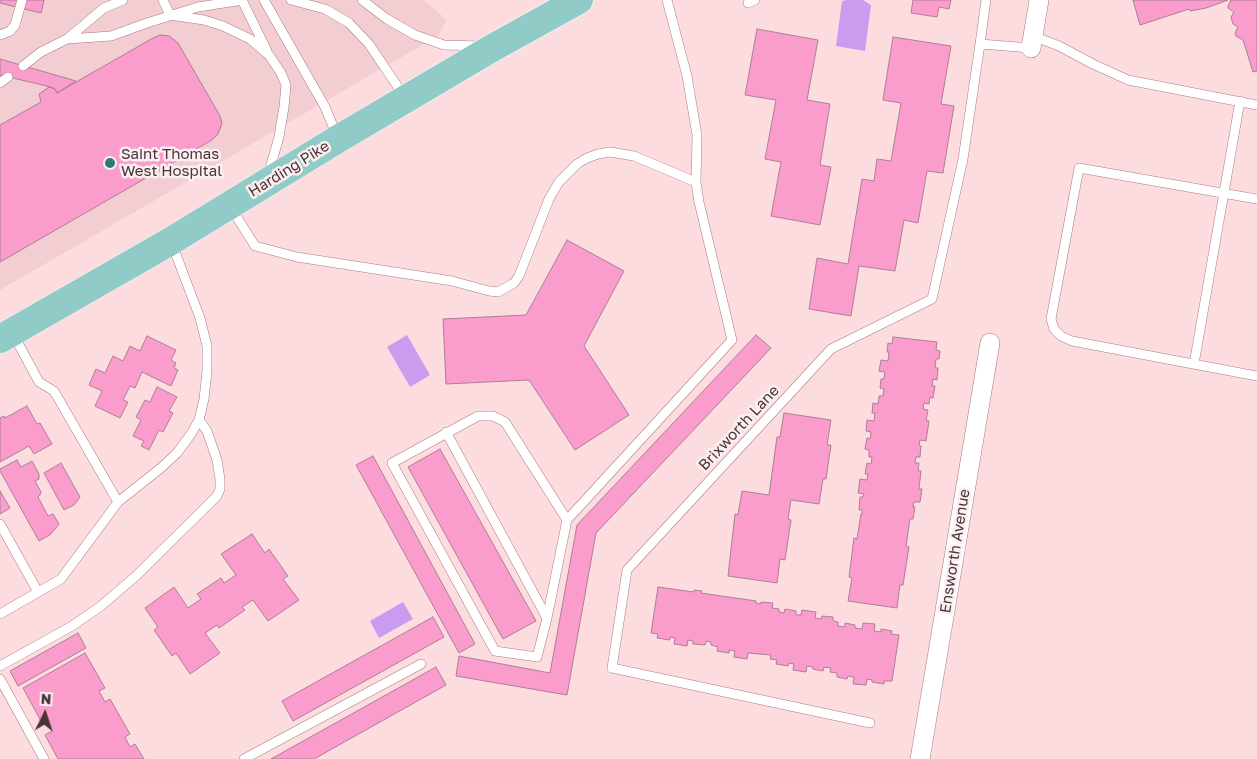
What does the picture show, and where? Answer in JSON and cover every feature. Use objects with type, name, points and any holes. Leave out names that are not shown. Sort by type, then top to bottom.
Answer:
[{"type":"main road","name":"Harding Pike","points":[[6,335],[171,241],[338,138],[579,0]]},
{"type":"street","points":[[1032,42],[1039,0]]},
{"type":"street","name":"Ensworth Avenue","points":[[920,759],[990,343]]},
{"type":"lane","points":[[0,35],[10,31],[15,26],[22,0]]},
{"type":"lane","points":[[23,66],[41,52],[67,39],[104,8],[123,0]]},
{"type":"lane","points":[[163,0],[170,16]]},
{"type":"lane","points":[[67,39],[112,36],[198,7],[242,0],[269,55],[281,72],[286,85],[279,137],[266,183]]},
{"type":"lane","points":[[264,0],[325,107],[338,138]]},
{"type":"lane","points":[[291,0],[326,9],[349,23],[370,44],[406,99]]},
{"type":"lane","points":[[362,0],[387,19],[408,31],[444,45],[494,47]]},
{"type":"lane","points":[[567,520],[505,422],[493,416],[478,416],[392,463],[495,651],[537,657],[567,520],[732,340],[699,202],[696,182],[697,135],[687,76],[668,0]]},
{"type":"lane","points":[[986,0],[980,44],[1032,42],[1059,46],[1128,80],[1257,105]]},
{"type":"lane","points":[[170,16],[204,20],[223,26],[250,39],[269,55]]},
{"type":"lane","name":"Brixworth Lane","points":[[870,723],[612,668],[627,570],[831,350],[932,299],[963,159],[980,44]]},
{"type":"lane","points":[[0,83],[8,77]]},
{"type":"lane","points":[[1194,364],[1240,101]]},
{"type":"lane","points":[[229,206],[256,246],[297,257],[457,282],[498,292],[514,283],[523,268],[549,199],[559,182],[576,164],[586,158],[610,152],[634,156],[696,182]]},
{"type":"lane","points":[[1257,199],[1079,168],[1051,319],[1054,329],[1072,341],[1257,376]]},
{"type":"lane","points":[[0,614],[62,579],[118,502],[177,452],[199,420],[204,399],[207,371],[206,346],[200,318],[171,241]]},
{"type":"lane","points":[[6,335],[39,382],[54,391],[118,502]]},
{"type":"lane","points":[[0,666],[72,626],[101,606],[137,575],[217,496],[220,489],[220,479],[217,460],[206,431],[199,420]]},
{"type":"lane","points":[[446,432],[547,618]]},
{"type":"lane","points":[[0,524],[38,592]]},
{"type":"lane","points":[[244,759],[421,664]]},
{"type":"lane","points":[[0,679],[44,759]]},
{"type":"shaded area","name":"Saint Thomas West Hospital","points":[[0,0],[424,0],[447,20],[438,36],[0,290]]},
{"type":"shaded area","points":[[863,0],[871,5],[865,51],[836,46],[842,1]]},
{"type":"shaded area","points":[[407,335],[430,375],[410,387],[387,347]]},
{"type":"shaded area","points":[[403,602],[413,619],[379,638],[370,621]]},
{"type":"building","points":[[0,0],[44,0],[41,13],[0,3]]},
{"type":"building","points":[[913,0],[951,0],[949,9],[939,7],[937,17],[911,13]]},
{"type":"building","points":[[1133,0],[1228,0],[1206,8],[1190,11],[1189,9],[1140,25]]},
{"type":"building","points":[[1231,0],[1257,0],[1257,71],[1253,72],[1243,40],[1236,36],[1235,33],[1238,27],[1233,24],[1231,17],[1234,12],[1228,8]]},
{"type":"building","points":[[757,29],[818,40],[807,100],[830,104],[820,165],[831,167],[820,225],[771,216],[781,162],[765,159],[776,100],[745,95]]},
{"type":"building","points":[[160,35],[169,36],[178,43],[220,116],[222,123],[218,134],[212,140],[0,262],[0,125],[41,102],[39,94],[49,87],[55,89],[57,93]]},
{"type":"building","points":[[893,37],[951,46],[941,104],[954,106],[943,173],[927,171],[918,223],[904,220],[895,271],[859,266],[851,316],[809,309],[817,258],[848,264],[862,179],[874,181],[877,159],[891,161],[901,103],[883,100]]},
{"type":"building","points":[[0,59],[76,81],[57,93],[51,87],[0,75]]},
{"type":"building","points":[[567,240],[624,271],[584,346],[629,415],[575,450],[529,380],[446,384],[443,319],[526,315]]},
{"type":"building","points":[[756,335],[771,348],[596,533],[567,695],[456,676],[459,656],[550,673],[577,525]]},
{"type":"building","points":[[147,336],[176,350],[171,360],[176,363],[174,368],[178,370],[171,386],[142,372],[135,388],[130,386],[123,400],[128,402],[120,418],[95,406],[102,391],[89,385],[96,369],[105,373],[113,356],[123,361],[130,346],[140,351]]},
{"type":"building","points":[[893,337],[937,342],[936,350],[940,351],[939,359],[936,359],[935,368],[938,368],[937,380],[933,379],[932,386],[935,386],[933,398],[930,397],[929,404],[924,403],[923,409],[928,410],[926,421],[929,421],[926,441],[920,440],[920,457],[916,457],[915,463],[919,463],[918,471],[921,471],[919,489],[922,489],[920,502],[914,502],[913,519],[910,519],[906,546],[909,547],[897,608],[848,601],[852,578],[849,577],[854,538],[857,539],[862,514],[862,510],[859,510],[860,497],[863,497],[864,494],[858,493],[860,479],[867,480],[868,474],[865,474],[867,463],[871,464],[872,457],[869,457],[869,450],[865,449],[867,438],[870,439],[871,432],[866,431],[867,420],[874,421],[875,413],[872,413],[873,403],[878,404],[879,396],[883,396],[884,389],[880,388],[881,379],[884,379],[885,372],[879,371],[881,360],[888,361],[888,343],[892,344]]},
{"type":"building","points":[[157,387],[177,397],[169,411],[173,413],[163,432],[159,430],[149,450],[141,446],[144,441],[133,436],[141,420],[136,417],[145,400],[150,402]]},
{"type":"building","points":[[27,406],[37,424],[40,423],[52,444],[34,454],[29,446],[0,462],[0,418],[4,416],[5,418]]},
{"type":"building","points":[[784,413],[831,420],[827,445],[831,445],[826,479],[823,479],[819,504],[791,500],[788,519],[791,520],[785,560],[780,559],[777,583],[728,576],[735,514],[738,515],[742,491],[769,495],[777,437],[780,437]]},
{"type":"building","points":[[440,449],[536,621],[503,639],[408,467]]},
{"type":"building","points":[[373,456],[475,644],[459,653],[356,465]]},
{"type":"building","points":[[17,460],[21,467],[32,461],[39,474],[39,479],[35,481],[41,492],[38,497],[48,516],[53,514],[59,524],[51,534],[39,541],[0,471],[0,469]]},
{"type":"building","points":[[61,463],[80,497],[74,505],[64,510],[44,473]]},
{"type":"building","points":[[0,491],[10,508],[0,514]]},
{"type":"building","points":[[252,534],[265,553],[269,549],[288,576],[283,579],[299,600],[268,621],[253,600],[242,607],[245,610],[219,628],[217,625],[205,633],[220,653],[190,674],[176,653],[172,656],[154,630],[158,627],[145,608],[174,587],[188,608],[201,599],[197,594],[221,578],[224,583],[236,575],[221,554]]},
{"type":"building","points":[[658,587],[694,592],[694,590],[702,591],[701,593],[756,601],[756,603],[761,604],[761,602],[773,603],[772,608],[779,609],[779,612],[784,613],[785,609],[796,611],[796,615],[801,615],[802,610],[816,612],[815,618],[821,619],[822,616],[833,617],[833,621],[838,622],[838,626],[845,627],[845,623],[862,629],[863,623],[875,624],[874,631],[881,632],[881,629],[892,631],[891,634],[899,635],[892,681],[884,681],[884,684],[867,679],[866,685],[853,684],[854,677],[848,676],[847,679],[837,677],[837,673],[830,672],[831,668],[824,667],[823,671],[807,666],[806,672],[793,670],[794,664],[789,663],[788,666],[776,664],[777,660],[770,659],[771,655],[748,653],[747,659],[734,657],[735,651],[729,650],[729,653],[717,651],[718,647],[711,645],[711,642],[706,641],[705,645],[693,644],[693,641],[688,640],[687,646],[674,644],[675,638],[670,637],[670,640],[657,638],[658,634],[651,633]]},
{"type":"building","points":[[433,617],[444,637],[293,721],[282,701]]},
{"type":"building","points":[[78,633],[86,648],[18,686],[10,671]]},
{"type":"building","points":[[85,653],[105,688],[99,691],[105,702],[110,699],[130,734],[125,737],[130,747],[135,744],[144,759],[58,759],[45,735],[52,731],[47,720],[42,723],[23,688]]},
{"type":"building","points":[[436,667],[446,685],[314,759],[271,759]]},
{"type":"place","name":"Saint Thomas West Hospital","points":[[110,163]]}]
